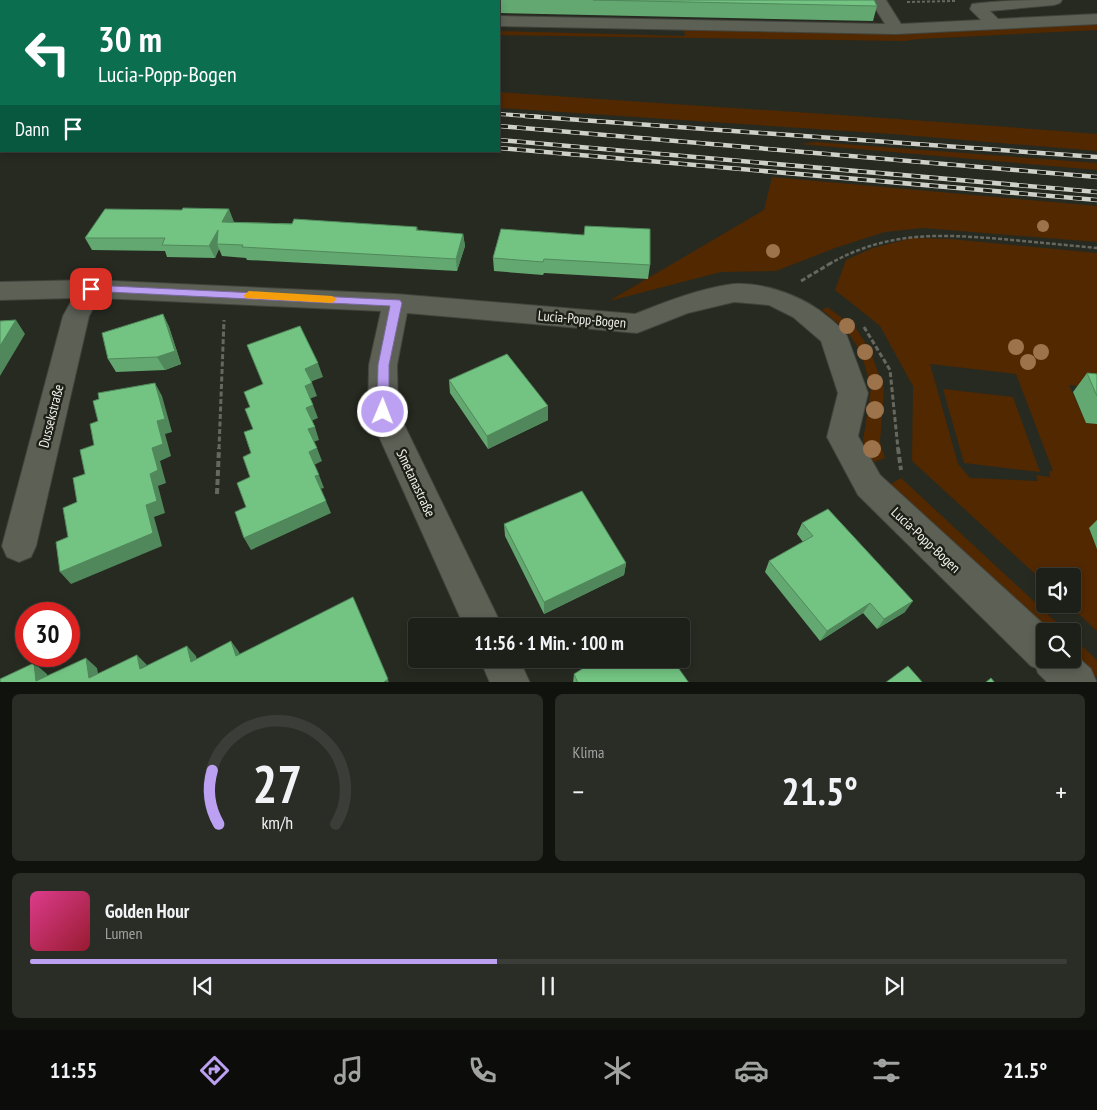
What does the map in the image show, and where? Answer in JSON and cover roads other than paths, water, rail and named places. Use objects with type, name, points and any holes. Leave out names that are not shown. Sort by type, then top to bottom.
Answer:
[{"type":"street","points":[[995,24],[978,7],[1054,0]]},
{"type":"street","points":[[874,1],[896,29]]},
{"type":"street","points":[[500,21],[896,29],[1097,19]]},
{"type":"street","name":"Lucia-Popp-Bogen","points":[[0,291],[91,289],[396,303],[636,324],[681,306],[734,293],[774,297],[802,310],[833,336],[853,393],[842,437],[869,485],[1036,643]]},
{"type":"street","name":"Dussekstraße","points":[[19,546],[76,316],[91,289]]},
{"type":"street","name":"Smetanastraße","points":[[396,303],[384,365],[383,412],[480,618]]},
{"type":"street","points":[[503,668],[510,682]]},
{"type":"street","points":[[1073,668],[1077,682]]},
{"type":"railway","points":[[500,114],[542,117]]},
{"type":"railway","points":[[525,116],[1097,157]]},
{"type":"railway","points":[[500,126],[1097,177]]},
{"type":"railway","points":[[500,140],[1097,192]]},
{"type":"railway","points":[[500,148],[1097,200]]}]
